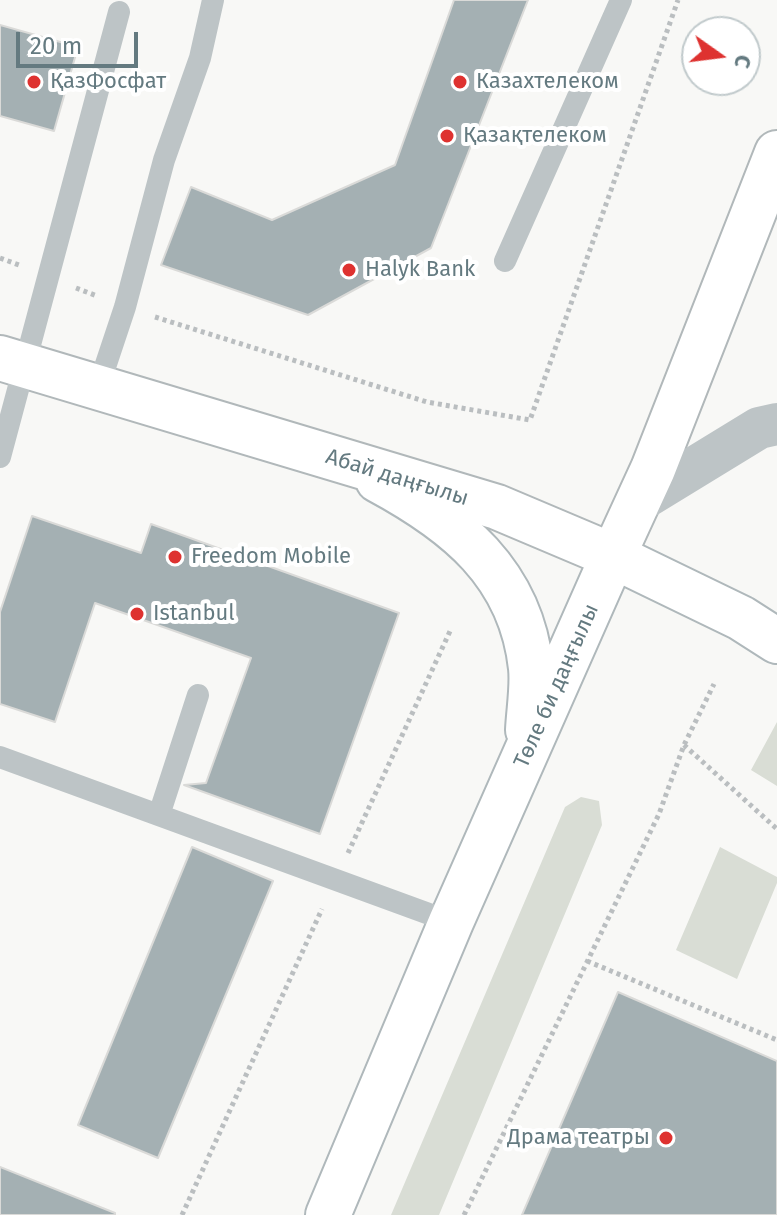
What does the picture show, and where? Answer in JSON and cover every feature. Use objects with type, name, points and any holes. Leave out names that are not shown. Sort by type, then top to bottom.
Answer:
[{"type":"main road","name":"Төле би даңғылы","points":[[328,1215],[451,922],[638,502],[777,153]]},
{"type":"main road","name":"Абай даңғылы","points":[[13,362],[497,507],[613,556],[741,618],[777,641]]},
{"type":"main road","points":[[345,462],[420,503],[482,553],[503,584],[519,620],[531,668],[526,755]]},
{"type":"street","points":[[638,502],[759,428],[777,424]]},
{"type":"lane","points":[[98,388],[125,307],[164,160],[200,58],[213,0]]},
{"type":"lane","points":[[505,261],[621,0]]},
{"type":"lane","points":[[0,457],[13,362],[49,277],[119,12]]},
{"type":"lane","points":[[159,815],[198,695]]},
{"type":"lane","points":[[0,757],[451,922]]},
{"type":"path","points":[[0,258],[125,307],[427,402],[530,420],[678,0]]},
{"type":"path","points":[[345,859],[451,629]]},
{"type":"path","points":[[464,1215],[659,814],[684,745],[714,684]]},
{"type":"path","points":[[684,745],[777,829]]},
{"type":"path","points":[[182,1215],[325,903]]},
{"type":"path","points":[[587,961],[777,1040]]},
{"type":"shaded area","points":[[777,722],[777,786],[751,770]]},
{"type":"shaded area","points":[[581,797],[599,801],[602,825],[439,1215],[391,1215],[565,807]]},
{"type":"shaded area","points":[[720,847],[777,877],[737,979],[676,950]]},
{"type":"building","name":"Казахтелеком","points":[[454,0],[528,0],[431,248],[308,315],[161,265],[191,187],[272,220],[395,165]]},
{"type":"building","name":"ҚазФосфат","points":[[0,25],[78,47],[54,131],[0,116]]},
{"type":"building","points":[[32,516],[141,553],[151,524],[399,613],[320,834],[184,785],[206,783],[251,658],[95,603],[55,722],[0,704],[0,612]]},
{"type":"building","points":[[192,847],[273,881],[158,1158],[78,1125]]},
{"type":"building","name":"Драма театры","points":[[618,992],[777,1061],[777,1215],[522,1215]]},
{"type":"building","points":[[0,1167],[115,1213],[115,1215],[0,1215]]},
{"type":"place","name":"ҚазФосфат","points":[[34,82]]},
{"type":"place","name":"Казахтелеком","points":[[460,82]]},
{"type":"place","name":"Қазақтелеком","points":[[447,136]]},
{"type":"place","name":"Halyk Bank","points":[[349,270]]},
{"type":"place","name":"Freedom Mobile","points":[[175,557]]},
{"type":"place","name":"Istanbul","points":[[137,614]]},
{"type":"place","name":"Драма театры","points":[[666,1138]]}]
